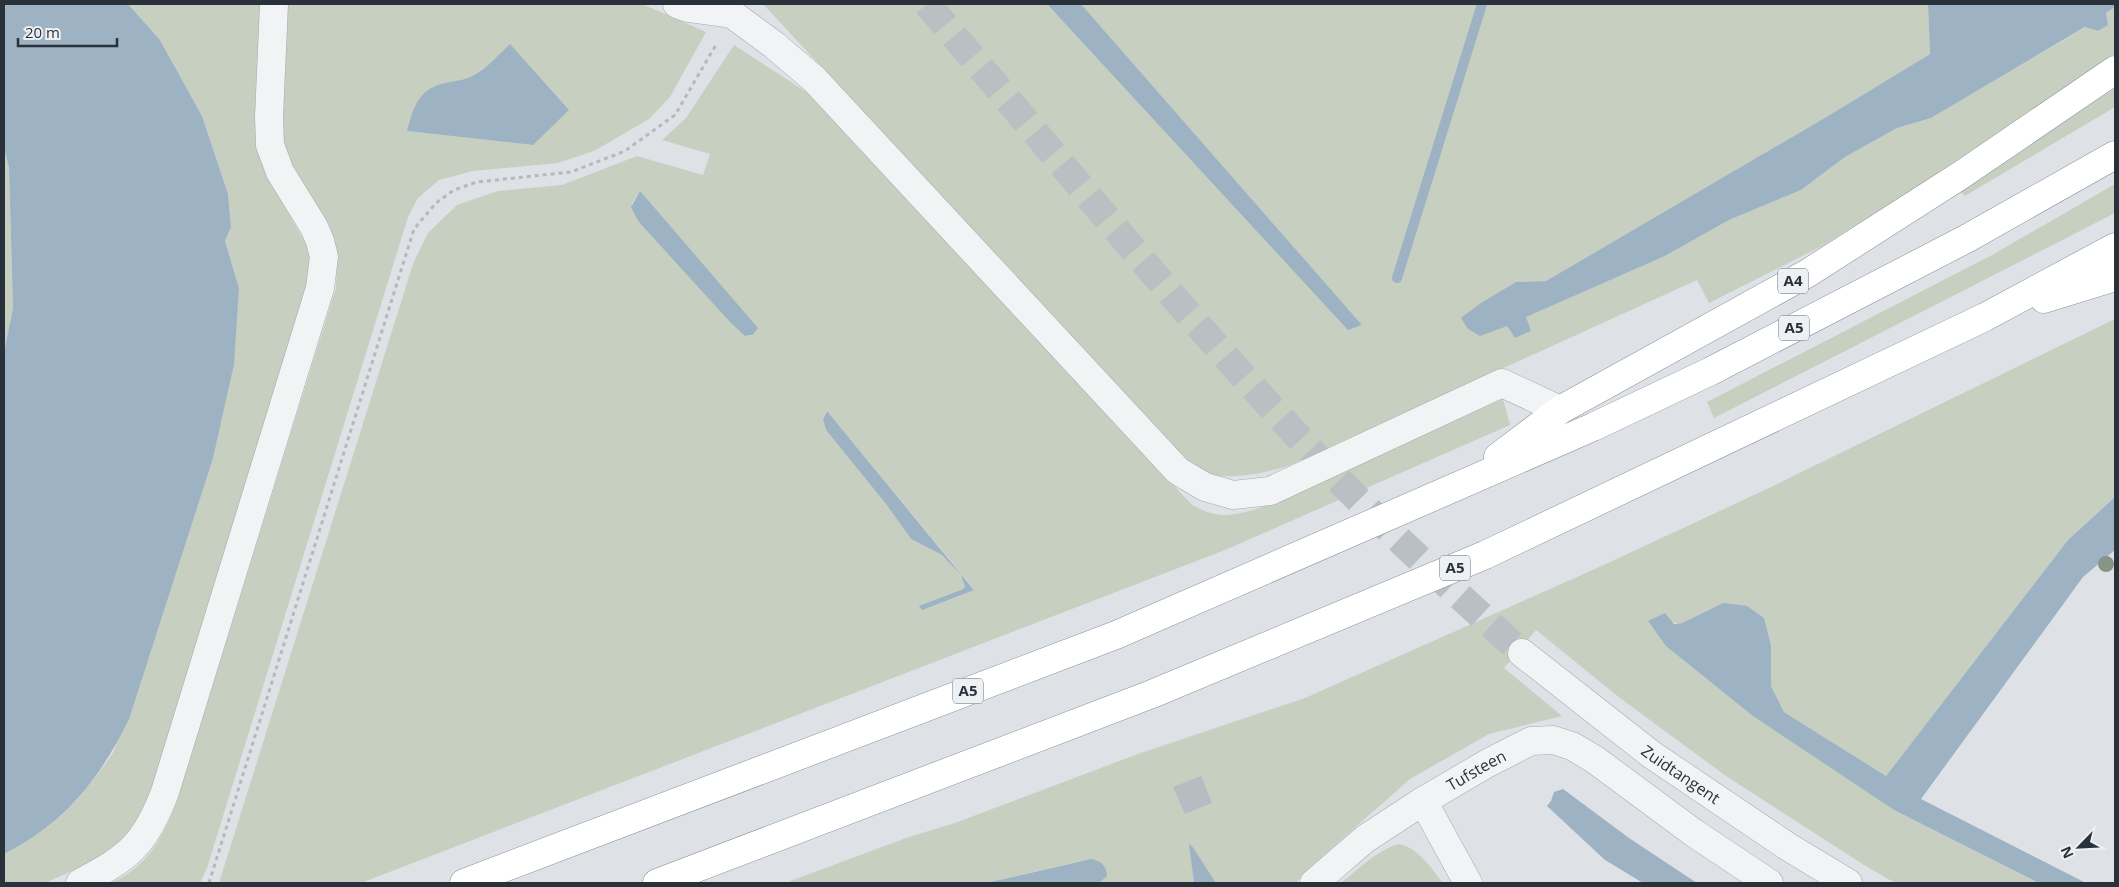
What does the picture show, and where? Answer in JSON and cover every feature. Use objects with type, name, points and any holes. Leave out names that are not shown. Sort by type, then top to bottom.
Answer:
[{"type":"highway","name":"A4","points":[[1465,483],[1560,410],[1808,273],[1961,175],[2115,70]]},
{"type":"highway","name":"A5","points":[[464,883],[1116,635],[1593,427],[1711,371],[1966,239],[2115,156]]},
{"type":"highway","name":"A5","points":[[657,883],[1152,694],[1486,556],[1985,317],[2115,247]]},
{"type":"highway","name":"A5","points":[[1985,317],[2115,277]]},
{"type":"lane","points":[[80,883],[115,865],[138,845],[156,819],[166,792],[320,288],[324,257],[320,241],[314,227],[280,172],[270,145],[269,117],[274,4]]},
{"type":"lane","points":[[678,4],[688,8],[730,9],[814,79],[1178,471],[1205,487],[1233,495],[1270,491],[1502,383],[1560,410]]},
{"type":"lane","name":"Zuidtangent","points":[[1522,653],[1652,755],[1790,848],[1848,883]]},
{"type":"lane","name":"Tufsteen","points":[[1314,883],[1365,839],[1423,801],[1488,763],[1531,741],[1552,740],[1572,746],[1614,774],[1694,833],[1770,883]]},
{"type":"lane","points":[[1423,801],[1468,883]]},
{"type":"path","points":[[210,883],[414,229],[436,203],[454,190],[477,182],[571,172],[625,152],[675,115],[730,9]]},
{"type":"green space","points":[[128,4],[262,4],[257,142],[264,170],[308,248],[311,264],[309,280],[160,777],[139,821],[110,854],[45,883],[4,883],[4,854],[53,823],[91,783],[114,751],[239,288],[225,241],[231,227],[228,194],[202,116],[160,40]]},
{"type":"green space","points":[[288,4],[642,4],[706,32],[670,97],[649,119],[594,151],[558,163],[473,171],[439,180],[418,198],[408,217],[207,868],[200,883],[111,883],[135,869],[152,851],[165,829],[176,804],[336,288],[337,259],[334,238],[326,219],[295,170],[282,135]],"holes":[[[489,65],[533,145],[407,131],[433,87],[469,78]]]},
{"type":"green space","points":[[763,4],[1047,4],[1348,329],[1362,325],[1081,4],[1928,4],[1930,54],[1546,281],[1516,282],[1507,326],[1515,338],[1531,331],[1525,317],[1665,256],[1729,220],[1801,190],[1845,157],[1897,128],[1931,118],[2086,27],[2098,31],[2105,13],[2115,7],[2115,54],[1904,195],[1822,246],[1709,303],[1697,280],[1288,466],[1237,476],[1217,476],[1204,473],[1187,461]]},
{"type":"green space","points":[[734,45],[808,93],[1192,505],[1205,511],[1218,515],[1228,515],[1243,513],[1272,504],[1503,399],[1510,425],[1225,550],[361,883],[219,883],[413,264],[428,233],[457,205],[498,191],[562,185],[637,156],[703,175],[710,154],[662,140],[686,118]],"holes":[[[638,193],[755,334],[745,336],[638,221],[632,204]],[[827,411],[974,589],[958,592],[965,587],[961,575],[942,555],[911,539],[886,504],[826,430],[823,417]]]},
{"type":"green space","points":[[2115,82],[2115,107],[1965,196],[1960,191]]},
{"type":"green space","points":[[4,147],[9,168],[13,308],[4,352]]},
{"type":"green space","points":[[2115,184],[2115,213],[1714,418],[1707,402],[1992,255]]},
{"type":"green space","points":[[2115,319],[2115,497],[2068,540],[1886,776],[1784,712],[1771,686],[1771,646],[1723,603],[1682,623],[1649,621],[1894,810],[2039,883],[1895,883],[1726,776],[1620,698],[1536,630],[1504,668],[1562,716],[1489,734],[1410,779],[1309,868],[1296,883],[1216,883],[1190,844],[1194,883],[1099,883],[1106,876],[1081,861],[986,883],[785,883],[909,837],[955,823],[1138,754],[1305,698],[1595,569],[1769,488]]},
{"type":"green space","points":[[1399,844],[1419,854],[1443,883],[1341,883],[1376,855]]},
{"type":"water","points":[[4,4],[128,4],[160,40],[202,116],[228,194],[231,227],[225,241],[239,288],[234,364],[213,458],[129,719],[106,761],[78,798],[45,829],[4,854],[4,352],[13,308],[9,168],[4,147]]},
{"type":"water","points":[[1047,4],[1081,4],[1362,325],[1348,330]]},
{"type":"water","points":[[1928,4],[2115,4],[2115,7],[2106,13],[2108,25],[2098,31],[2085,27],[1931,118],[1897,128],[1845,157],[1801,190],[1729,220],[1665,256],[1526,317],[1531,331],[1515,338],[1507,326],[1480,336],[1468,329],[1461,318],[1481,303],[1516,282],[1546,281],[1930,54]]},
{"type":"water","points":[[510,44],[569,110],[533,145],[407,131],[417,102],[426,91],[441,84],[472,76],[487,66]]},
{"type":"water","points":[[640,191],[758,328],[753,335],[745,336],[731,323],[638,221],[631,207]]},
{"type":"water","points":[[827,411],[974,590],[922,610],[919,606],[965,587],[961,575],[942,555],[911,539],[886,504],[826,430],[823,419]]},
{"type":"water","points":[[2115,497],[2115,550],[2083,577],[1921,799],[2086,883],[2039,883],[1894,810],[1753,716],[1666,646],[1648,621],[1665,613],[1674,624],[1682,623],[1723,603],[1747,606],[1764,618],[1771,646],[1771,686],[1784,712],[1886,776],[2068,540]]},
{"type":"water","points":[[1563,789],[1629,838],[1697,883],[1643,883],[1605,860],[1547,806],[1554,792]]},
{"type":"water","points":[[1189,844],[1192,846],[1216,883],[1194,883]]},
{"type":"water","points":[[1091,859],[1100,862],[1105,869],[1107,876],[1099,883],[986,883]]},
{"type":"building","points":[[1201,776],[1212,803],[1185,814],[1173,787]]},
{"type":"waterway","points":[[1397,278],[1482,4]]},
{"type":"tunnel","points":[[927,4],[1234,367],[1342,483],[1386,527],[1522,653]]}]
